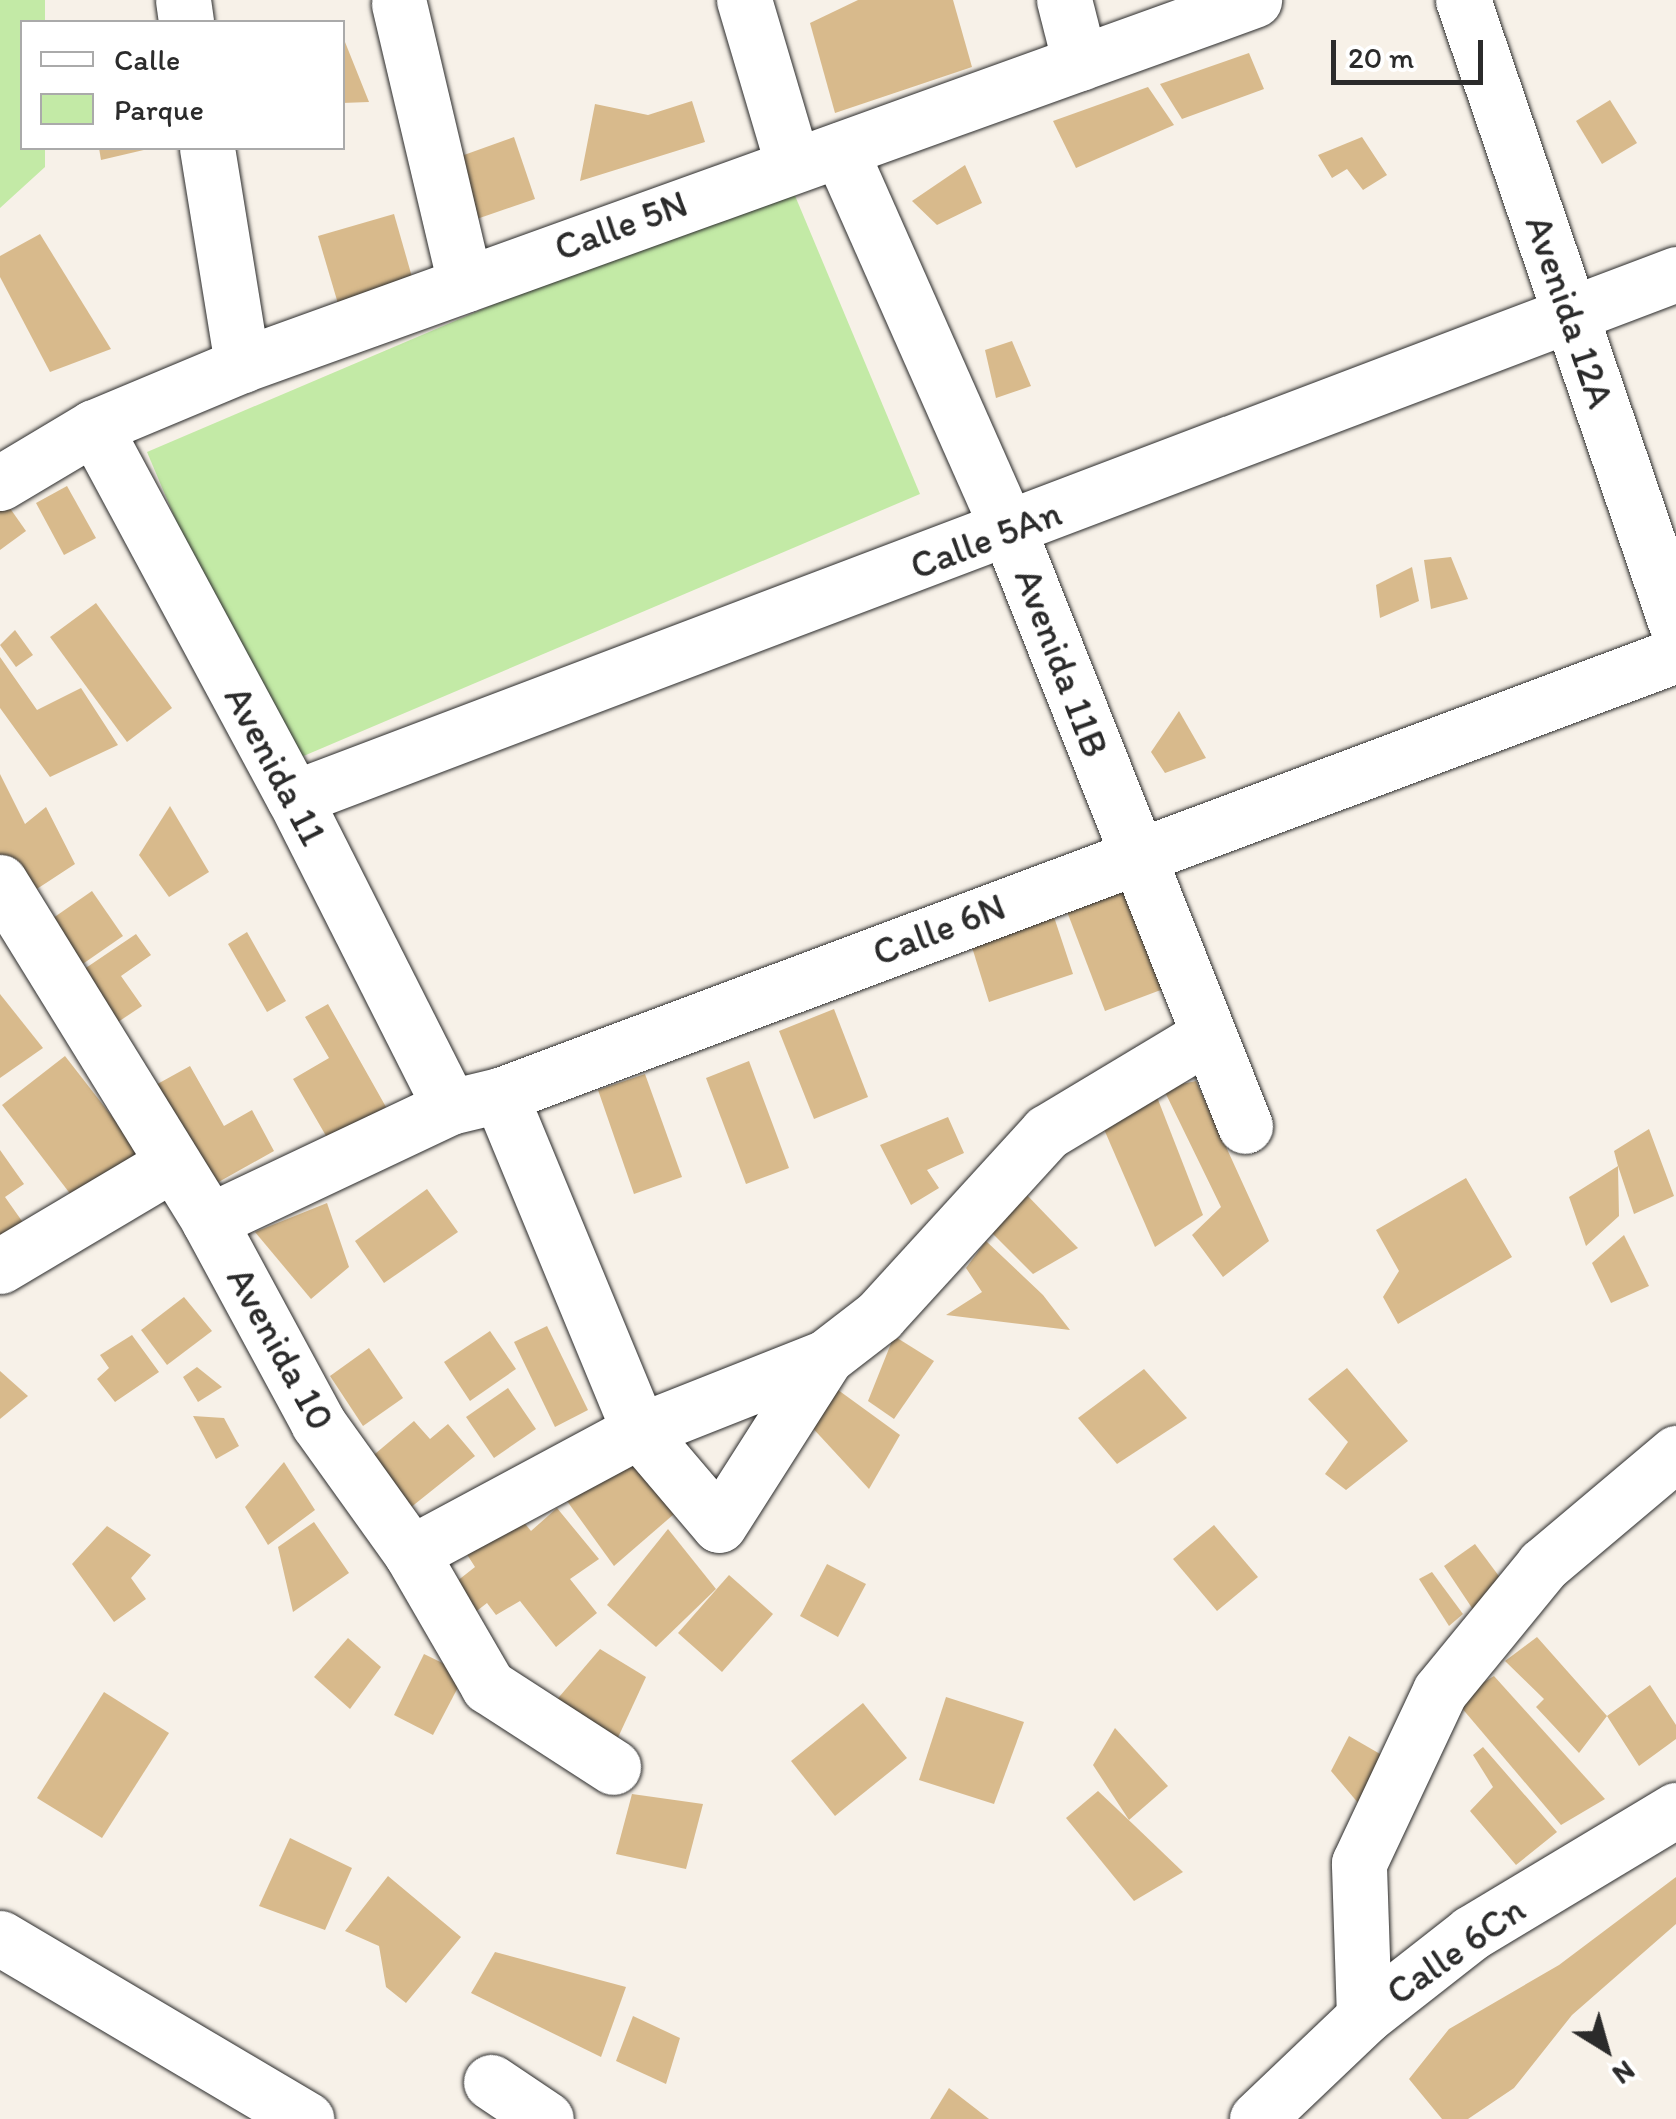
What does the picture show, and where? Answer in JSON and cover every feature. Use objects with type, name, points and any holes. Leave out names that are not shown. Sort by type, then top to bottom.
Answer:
[{"type":"street","points":[[744,0],[816,156]]},
{"type":"street","points":[[1064,0],[1080,63]]},
{"type":"street","name":"Calle 5N","points":[[0,483],[94,427],[242,365],[1254,0]]},
{"type":"street","name":"Avenida 12A","points":[[1463,0],[1676,624]]},
{"type":"street","points":[[399,4],[465,284]]},
{"type":"street","points":[[206,150],[242,365]]},
{"type":"street","name":"Avenida 11B","points":[[816,156],[1009,531],[1205,1037],[1245,1126]]},
{"type":"street","name":"Calle 5An","points":[[294,798],[1009,531],[1676,274]]},
{"type":"street","name":"Avenida 11","points":[[94,427],[294,798],[475,1101],[639,1431],[718,1525],[826,1357]]},
{"type":"street","name":"Calle 6N","points":[[208,1221],[475,1101],[1676,655]]},
{"type":"street","name":"Avenida 10","points":[[0,882],[208,1221],[318,1423],[410,1553],[488,1686],[613,1767]]},
{"type":"street","points":[[410,1553],[639,1431],[826,1357],[880,1316],[1046,1132],[1205,1037]]},
{"type":"street","points":[[0,1266],[172,1164]]},
{"type":"street","points":[[1364,2018],[1359,1862],[1385,1796],[1440,1691],[1544,1565],[1676,1452]]},
{"type":"street","name":"Calle 6Cn","points":[[1257,2119],[1364,2018],[1471,1933],[1676,1810]]},
{"type":"street","points":[[0,1938],[306,2119]]},
{"type":"street","points":[[490,2082],[546,2119]]},
{"type":"green space","points":[[0,0],[45,0],[45,20],[20,20],[20,150],[45,150],[45,167],[0,208]]},
{"type":"green space","points":[[788,179],[920,494],[280,766],[147,452]]},
{"type":"building","points":[[858,0],[953,0],[972,67],[835,113],[810,23]]},
{"type":"building","points":[[345,42],[369,102],[345,103]]},
{"type":"building","points":[[1249,53],[1264,89],[1182,119],[1160,84]]},
{"type":"building","points":[[1148,87],[1174,125],[1076,168],[1053,121]]},
{"type":"building","points":[[1610,100],[1637,143],[1602,164],[1576,121]]},
{"type":"building","points":[[692,101],[705,142],[580,181],[595,104],[648,115]]},
{"type":"building","points":[[514,137],[535,199],[471,221],[450,160]]},
{"type":"building","points":[[1362,137],[1387,175],[1363,190],[1347,169],[1332,178],[1318,155]]},
{"type":"building","points":[[99,150],[144,150],[101,160]]},
{"type":"building","points":[[965,165],[982,203],[937,225],[912,201]]},
{"type":"building","points":[[394,214],[414,284],[339,307],[318,236]]},
{"type":"building","points":[[40,234],[111,349],[50,372],[0,277],[0,256]]},
{"type":"building","points":[[1012,341],[1031,386],[996,398],[985,350]]},
{"type":"building","points":[[67,486],[96,538],[64,555],[36,503]]},
{"type":"building","points":[[7,504],[26,531],[0,550],[0,509]]},
{"type":"building","points":[[1451,557],[1468,599],[1431,609],[1424,560]]},
{"type":"building","points":[[1412,567],[1419,601],[1380,618],[1376,585]]},
{"type":"building","points":[[96,603],[172,708],[127,742],[50,637]]},
{"type":"building","points":[[15,630],[33,655],[16,667],[0,645]]},
{"type":"building","points":[[0,657],[37,710],[81,688],[118,745],[50,777],[0,708]]},
{"type":"building","points":[[1179,711],[1206,758],[1165,773],[1151,752]]},
{"type":"building","points":[[0,774],[25,824],[46,807],[75,864],[17,902],[0,864]]},
{"type":"building","points":[[170,806],[209,872],[169,897],[139,855]]},
{"type":"building","points":[[1126,886],[1166,988],[1105,1011],[1066,909]]},
{"type":"building","points":[[92,891],[123,936],[74,970],[43,925]]},
{"type":"building","points":[[1054,917],[1073,974],[989,1002],[971,944]]},
{"type":"building","points":[[247,932],[286,1001],[267,1012],[228,944]]},
{"type":"building","points":[[136,934],[151,955],[121,976],[142,1006],[103,1032],[68,980]]},
{"type":"building","points":[[0,994],[43,1048],[0,1078]]},
{"type":"building","points":[[328,1004],[386,1107],[329,1141],[293,1079],[329,1058],[305,1017]]},
{"type":"building","points":[[834,1009],[868,1097],[814,1119],[779,1031]]},
{"type":"building","points":[[65,1056],[142,1155],[78,1204],[2,1105]]},
{"type":"building","points":[[749,1061],[789,1168],[746,1184],[706,1078]]},
{"type":"building","points":[[190,1066],[224,1126],[252,1110],[274,1151],[199,1193],[143,1092]]},
{"type":"building","points":[[645,1074],[682,1177],[634,1194],[598,1090]]},
{"type":"building","points":[[1196,1081],[1269,1241],[1223,1277],[1192,1235],[1221,1207],[1163,1088]]},
{"type":"building","points":[[1157,1097],[1203,1215],[1155,1247],[1100,1120]]},
{"type":"building","points":[[948,1117],[964,1153],[927,1170],[939,1188],[911,1205],[880,1145]]},
{"type":"building","points":[[1649,1129],[1674,1196],[1634,1214],[1614,1151]]},
{"type":"building","points":[[0,1150],[24,1184],[5,1197],[29,1231],[0,1251]]},
{"type":"building","points":[[1618,1166],[1619,1216],[1586,1246],[1569,1197]]},
{"type":"building","points":[[1466,1178],[1512,1257],[1398,1324],[1383,1297],[1399,1271],[1376,1230]]},
{"type":"building","points":[[427,1189],[458,1232],[384,1283],[355,1241]]},
{"type":"building","points":[[1024,1192],[1078,1248],[1033,1274],[991,1232]]},
{"type":"building","points":[[327,1203],[349,1267],[311,1299],[255,1232]]},
{"type":"building","points":[[1624,1235],[1649,1286],[1611,1303],[1592,1263]]},
{"type":"building","points":[[986,1241],[1043,1295],[1070,1330],[946,1315],[982,1292],[966,1268]]},
{"type":"building","points":[[184,1297],[212,1331],[167,1365],[141,1330]]},
{"type":"building","points":[[547,1326],[588,1410],[555,1427],[514,1342]]},
{"type":"building","points":[[490,1331],[516,1369],[470,1401],[444,1362]]},
{"type":"building","points":[[132,1335],[159,1372],[115,1402],[97,1379],[109,1368],[100,1355]]},
{"type":"building","points":[[894,1336],[934,1361],[894,1419],[868,1401]]},
{"type":"building","points":[[369,1348],[403,1398],[363,1426],[330,1376]]},
{"type":"building","points":[[197,1367],[222,1387],[198,1402],[183,1377]]},
{"type":"building","points":[[1347,1368],[1408,1441],[1346,1490],[1325,1474],[1348,1442],[1308,1399]]},
{"type":"building","points":[[1144,1369],[1187,1418],[1117,1464],[1078,1418]]},
{"type":"building","points":[[0,1371],[28,1396],[0,1419]]},
{"type":"building","points":[[834,1387],[900,1435],[869,1489],[808,1423]]},
{"type":"building","points":[[508,1388],[536,1429],[494,1458],[466,1417]]},
{"type":"building","points":[[193,1416],[224,1418],[239,1446],[216,1459]]},
{"type":"building","points":[[414,1421],[430,1439],[448,1424],[475,1456],[410,1508],[369,1459]]},
{"type":"building","points":[[630,1451],[681,1508],[614,1566],[567,1501]]},
{"type":"building","points":[[284,1462],[315,1510],[268,1545],[245,1507]]},
{"type":"building","points":[[557,1508],[599,1559],[570,1579],[597,1613],[556,1647],[520,1601],[496,1615],[487,1603],[460,1624],[438,1596],[475,1567],[461,1545],[518,1515],[531,1531]]},
{"type":"building","points":[[314,1522],[349,1573],[293,1612],[278,1547]]},
{"type":"building","points":[[1214,1525],[1258,1577],[1217,1611],[1173,1559]]},
{"type":"building","points":[[107,1526],[151,1555],[131,1578],[146,1599],[114,1622],[72,1564]]},
{"type":"building","points":[[668,1529],[716,1589],[656,1647],[607,1605]]},
{"type":"building","points":[[1475,1544],[1510,1591],[1478,1617],[1444,1566]]},
{"type":"building","points":[[827,1564],[866,1584],[838,1637],[800,1616]]},
{"type":"building","points":[[1432,1572],[1463,1614],[1449,1626],[1419,1579]]},
{"type":"building","points":[[729,1575],[773,1614],[722,1672],[678,1633]]},
{"type":"building","points":[[1537,1637],[1607,1716],[1579,1753],[1536,1707],[1544,1699],[1505,1661]]},
{"type":"building","points":[[348,1638],[381,1667],[350,1709],[314,1677]]},
{"type":"building","points":[[600,1649],[646,1677],[615,1744],[548,1710]]},
{"type":"building","points":[[424,1654],[465,1674],[433,1735],[394,1715]]},
{"type":"building","points":[[1494,1676],[1605,1799],[1561,1825],[1455,1700]]},
{"type":"building","points":[[1650,1685],[1676,1725],[1676,1739],[1639,1766],[1607,1716]]},
{"type":"building","points":[[104,1692],[169,1733],[102,1838],[37,1798]]},
{"type":"building","points":[[946,1697],[1024,1722],[994,1804],[919,1780]]},
{"type":"building","points":[[863,1703],[907,1758],[835,1816],[791,1761]]},
{"type":"building","points":[[1115,1728],[1168,1786],[1129,1820],[1093,1765]]},
{"type":"building","points":[[1349,1736],[1387,1758],[1359,1804],[1331,1771]]},
{"type":"building","points":[[1483,1747],[1557,1832],[1516,1865],[1470,1811],[1493,1787],[1473,1755]]},
{"type":"building","points":[[1098,1791],[1183,1872],[1134,1901],[1066,1818]]},
{"type":"building","points":[[632,1794],[703,1804],[686,1869],[616,1854]]},
{"type":"building","points":[[290,1838],[352,1868],[325,1930],[259,1906]]},
{"type":"building","points":[[388,1876],[461,1937],[406,2003],[386,1987],[379,1946],[345,1931]]},
{"type":"building","points":[[1676,1877],[1676,1924],[1572,2015],[1514,2088],[1468,2119],[1442,2119],[1409,2079],[1449,2029],[1559,1965]]},
{"type":"building","points":[[495,1952],[626,1987],[601,2057],[471,1993]]},
{"type":"building","points":[[633,2016],[680,2038],[666,2084],[616,2061]]},
{"type":"building","points":[[949,2088],[989,2119],[930,2119]]}]
